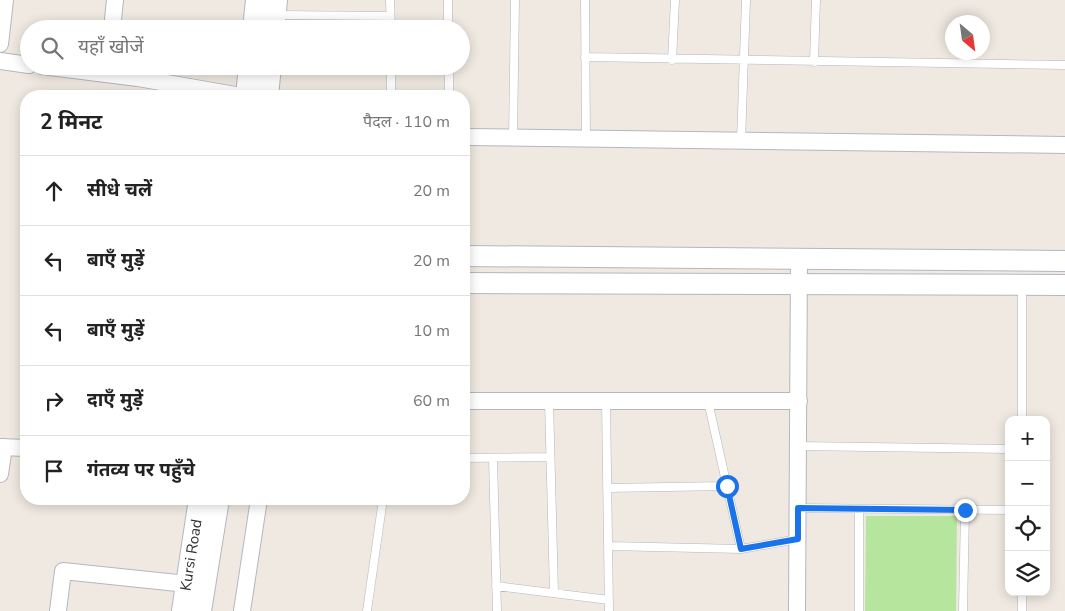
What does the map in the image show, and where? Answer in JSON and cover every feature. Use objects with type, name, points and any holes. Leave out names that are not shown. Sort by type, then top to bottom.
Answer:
[{"type":"main road","points":[[255,20],[257,0]]},
{"type":"main road","points":[[247,90],[249,75]]},
{"type":"main road","points":[[268,90],[269,75]]},
{"type":"main road","name":"Kursi Road","points":[[183,611],[199,505]]},
{"type":"main road","name":"Kursi Road","points":[[200,611],[217,505]]},
{"type":"street","points":[[0,44],[5,0]]},
{"type":"street","points":[[113,20],[115,0]]},
{"type":"street","points":[[0,61],[20,64]]},
{"type":"street","points":[[133,75],[209,90]]},
{"type":"street","points":[[470,138],[1065,145]]},
{"type":"street","points":[[470,256],[1065,261]]},
{"type":"street","points":[[797,611],[799,259]]},
{"type":"street","points":[[470,283],[1065,285]]},
{"type":"street","points":[[470,401],[799,401]]},
{"type":"street","points":[[0,474],[2,447],[20,448]]},
{"type":"street","points":[[242,611],[258,505]]},
{"type":"street","points":[[58,611],[63,571],[187,584]]},
{"type":"lane","points":[[390,0],[390,20]]},
{"type":"lane","points":[[448,0],[448,20]]},
{"type":"lane","points":[[513,138],[515,0]]},
{"type":"lane","points":[[584,0],[586,139]]},
{"type":"lane","points":[[672,60],[675,0]]},
{"type":"lane","points":[[741,141],[746,0]]},
{"type":"lane","points":[[814,62],[816,0]]},
{"type":"lane","points":[[274,15],[390,16]]},
{"type":"lane","points":[[585,57],[672,60],[1065,65]]},
{"type":"lane","points":[[391,75],[391,90]]},
{"type":"lane","points":[[449,75],[449,90]]},
{"type":"lane","points":[[1022,285],[1022,416]]},
{"type":"lane","points":[[549,400],[554,593]]},
{"type":"lane","points":[[606,400],[609,611]]},
{"type":"lane","points":[[708,401],[741,549]]},
{"type":"lane","points":[[798,446],[1005,449]]},
{"type":"lane","points":[[470,458],[550,457]]},
{"type":"lane","points":[[493,458],[497,611]]},
{"type":"lane","points":[[607,488],[727,486]]},
{"type":"lane","points":[[367,611],[381,505]]},
{"type":"lane","points":[[798,508],[1005,510]]},
{"type":"lane","points":[[859,509],[859,611]]},
{"type":"lane","points":[[963,611],[965,510]]},
{"type":"lane","points":[[608,546],[741,549],[798,539]]},
{"type":"lane","points":[[496,586],[609,600]]},
{"type":"lane","points":[[1022,596],[1022,611]]},
{"type":"green space","points":[[866,516],[957,516],[956,611],[865,611]]},
{"type":"route","points":[[727,486],[741,549],[798,539],[798,508],[965,510]]}]
